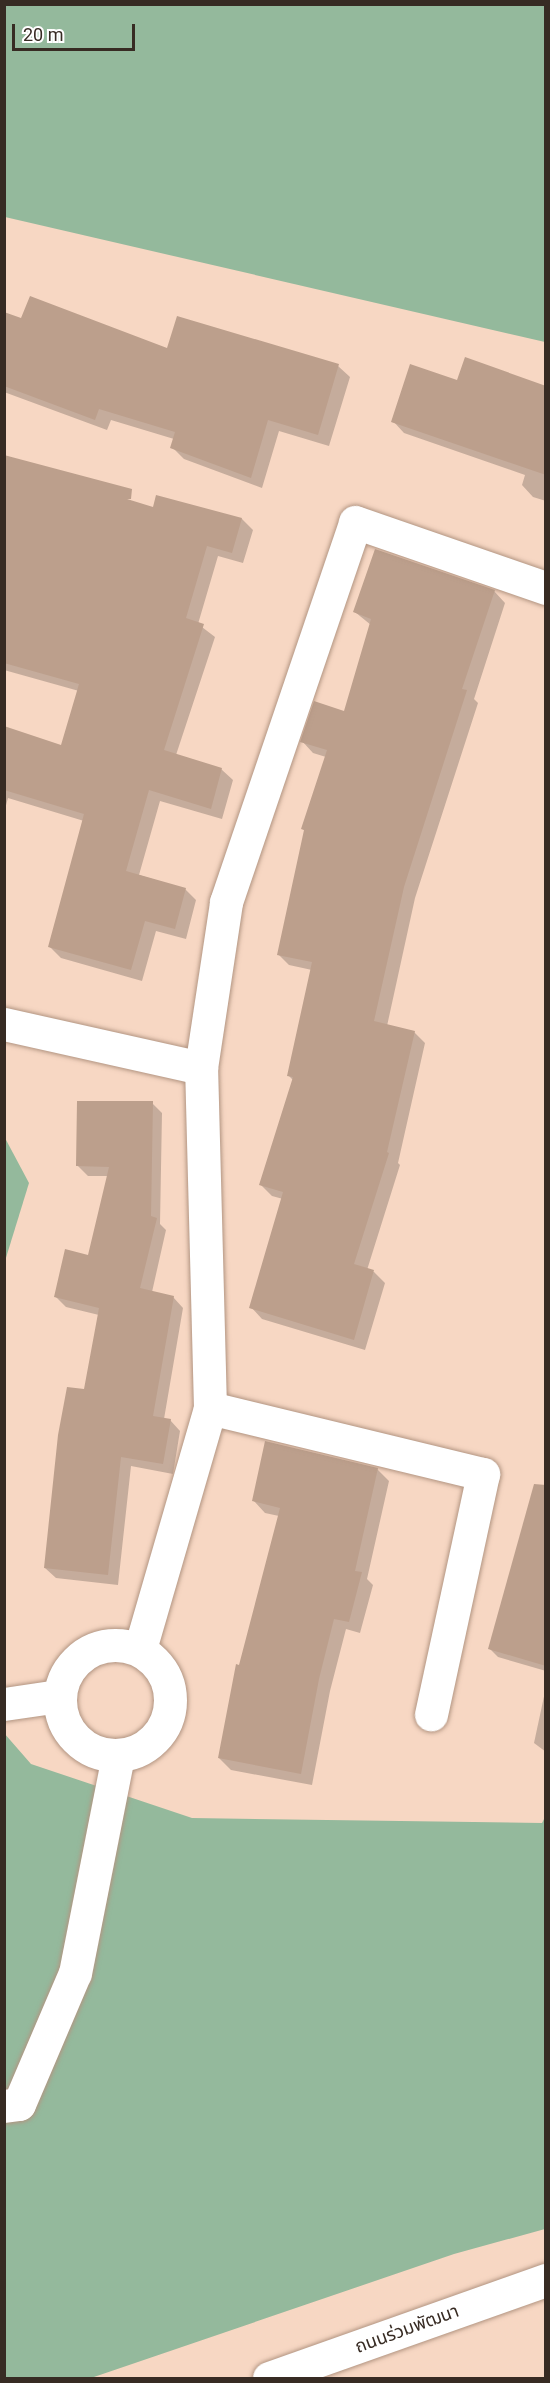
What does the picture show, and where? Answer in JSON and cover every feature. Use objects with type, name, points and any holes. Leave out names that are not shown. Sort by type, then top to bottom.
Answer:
[{"type":"street","points":[[140,1649],[210,1408],[201,1068],[226,902],[355,522],[546,588]]},
{"type":"street","points":[[4,1024],[201,1068]]},
{"type":"street","points":[[210,1408],[483,1473],[430,1714]]},
{"type":"street","points":[[117,1643],[140,1649],[163,1670],[170,1686],[171,1705],[164,1726],[151,1742],[136,1752],[118,1756],[99,1754],[72,1735],[62,1716],[59,1696],[65,1676],[76,1659],[93,1648],[117,1643]]},
{"type":"street","points":[[4,1704],[59,1696]]},
{"type":"street","points":[[4,2106],[19,2104],[75,1973],[118,1756]]},
{"type":"street","name":"ถนนร่วมพัฒนา","points":[[269,2379],[546,2280]]},
{"type":"green space","points":[[5,4],[545,5],[545,342],[5,217]]},
{"type":"green space","points":[[5,1138],[29,1183],[5,1261]]},
{"type":"green space","points":[[4,1733],[31,1764],[192,1818],[542,1823],[545,1817],[545,2229],[454,2254],[91,2378],[5,2378]]},
{"type":"building","points":[[30,296],[167,348],[177,316],[339,364],[318,435],[268,420],[251,478],[170,448],[175,432],[99,409],[95,420],[4,386],[4,312],[21,318]]},
{"type":"building","points":[[465,357],[546,386],[546,475],[391,422],[410,364],[457,380]]},
{"type":"building","points":[[4,455],[132,489],[131,499],[127,499],[153,507],[156,495],[242,518],[232,553],[207,546],[186,618],[204,624],[164,750],[222,768],[211,809],[149,790],[126,871],[186,888],[175,929],[145,921],[131,970],[48,947],[84,814],[4,790],[4,726],[61,745],[79,684],[4,663]]},
{"type":"building","points":[[375,549],[495,590],[462,689],[467,690],[404,887],[374,1021],[415,1031],[387,1152],[389,1153],[354,1264],[374,1270],[354,1340],[249,1308],[283,1192],[259,1185],[293,1077],[287,1076],[312,962],[277,955],[304,830],[301,829],[327,750],[300,742],[314,701],[344,711],[371,619],[353,612]]},
{"type":"building","points":[[77,1101],[153,1101],[151,1216],[157,1218],[140,1288],[174,1296],[153,1416],[171,1419],[163,1464],[121,1457],[108,1575],[44,1568],[58,1435],[67,1387],[84,1389],[99,1308],[54,1297],[65,1249],[88,1255],[109,1167],[76,1166]]},
{"type":"building","points":[[265,1441],[378,1468],[355,1571],[362,1572],[349,1622],[334,1619],[319,1679],[301,1774],[218,1758],[236,1664],[239,1665],[280,1508],[252,1501]]},
{"type":"building","points":[[534,1484],[546,1485],[546,1666],[488,1649]]}]
